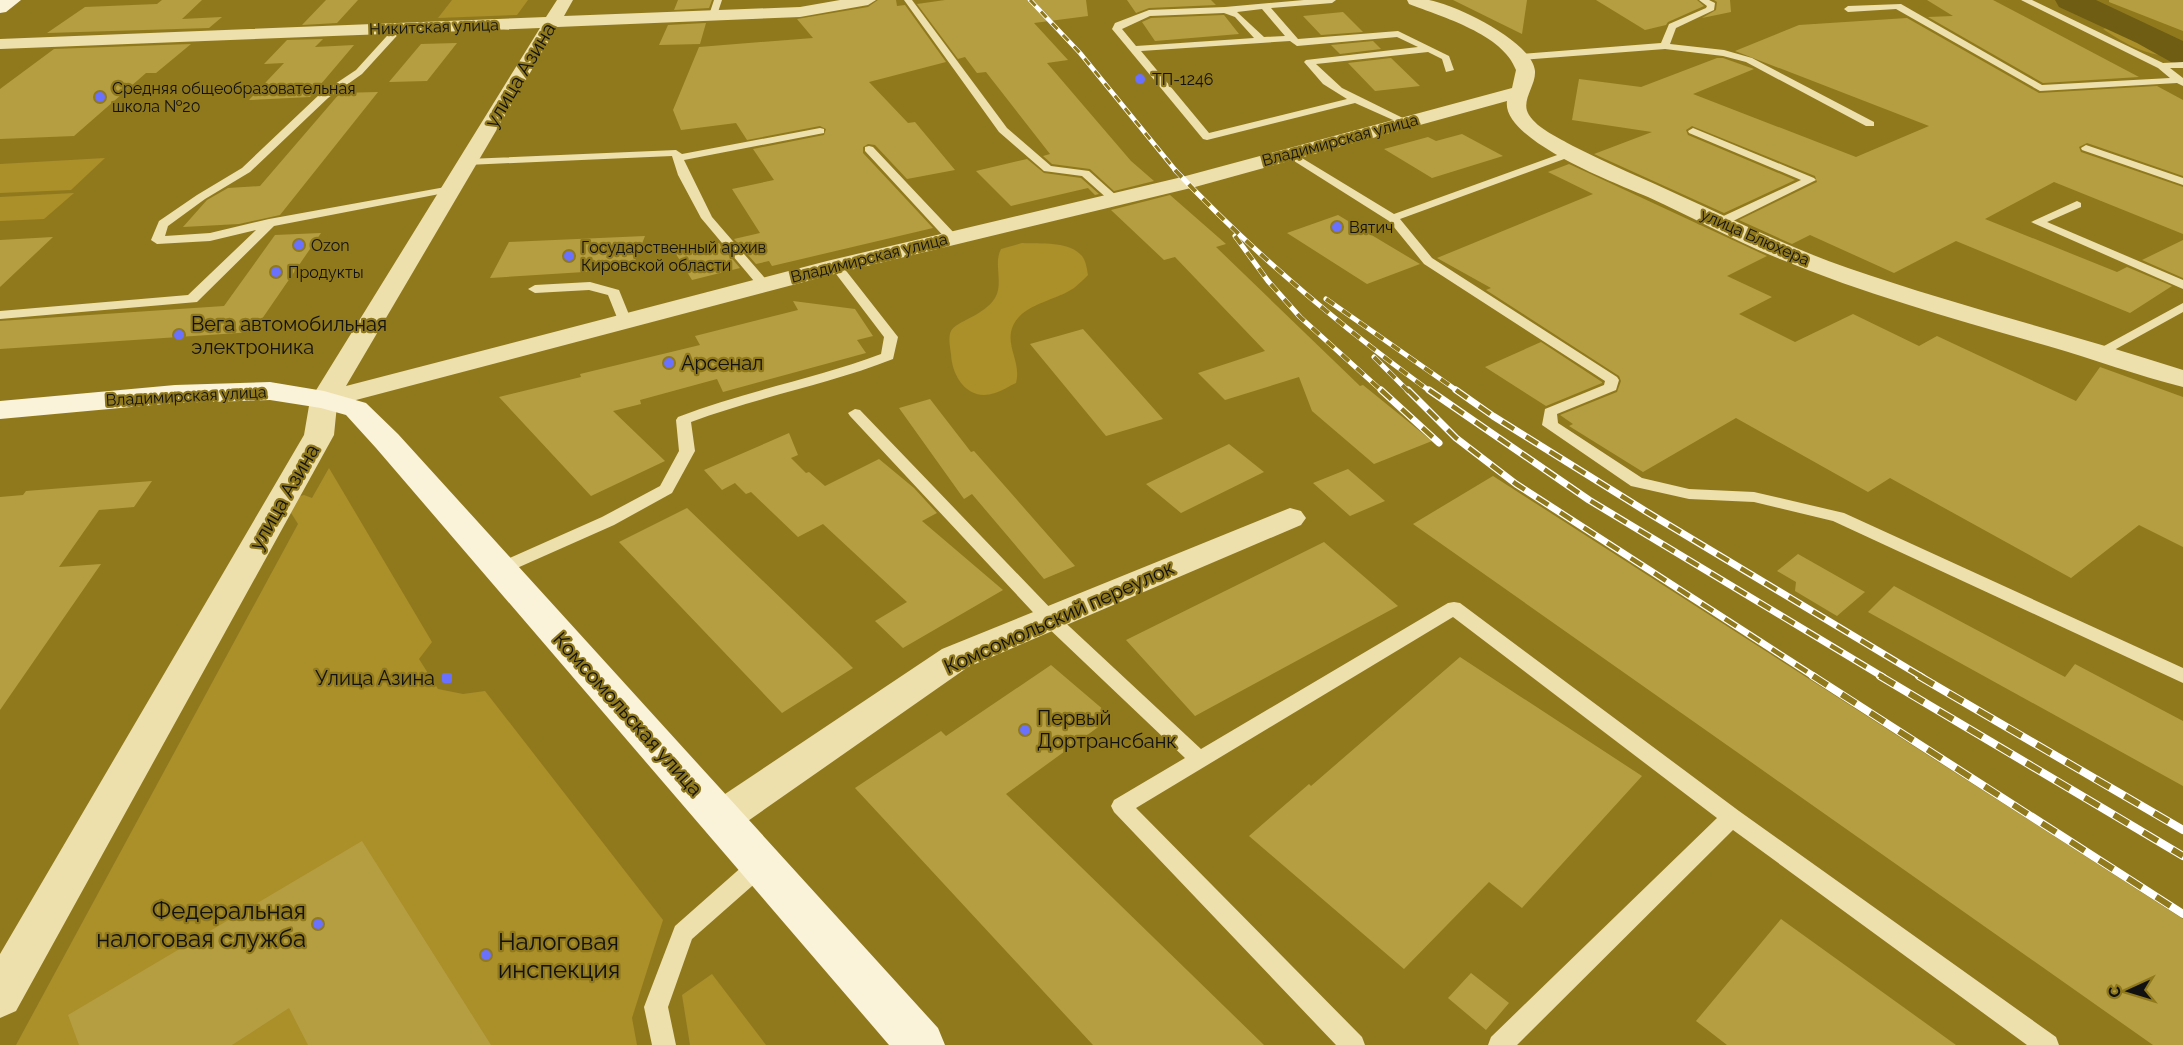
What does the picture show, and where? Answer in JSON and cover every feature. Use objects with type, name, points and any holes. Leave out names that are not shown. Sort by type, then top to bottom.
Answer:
[{"type":"main road","points":[[0,8],[12,0]]},
{"type":"main road","name":"Владимирская улица","points":[[1,410],[175,394],[270,391],[324,400]]},
{"type":"main road","name":"Комсомольская улица","points":[[324,400],[356,409],[921,1045]]},
{"type":"street","name":"улица Азина","points":[[0,996],[320,435],[324,400],[565,0]]},
{"type":"street","name":"Никитская улица","points":[[0,44],[552,22],[716,8],[800,12],[868,0]]},
{"type":"street","points":[[1415,0],[1498,37],[1521,57]]},
{"type":"street","name":"улица Блюхера","points":[[1521,57],[1525,67],[1526,81],[1514,102],[1516,112],[1533,131],[1571,153],[1804,261],[1864,282],[2183,379]]},
{"type":"street","name":"Владимирская улица","points":[[324,400],[764,284],[1114,199],[1520,92]]},
{"type":"street","name":"Комсомольский переулок","points":[[721,818],[955,658],[1290,518]]},
{"type":"lane","points":[[908,0],[1003,130],[1048,169],[1085,173],[1114,199]]},
{"type":"lane","points":[[1332,0],[1141,15],[1118,25],[1117,29],[1207,137],[1357,99]]},
{"type":"lane","points":[[2025,0],[2160,66],[2180,81]]},
{"type":"lane","points":[[1665,46],[1672,26],[1710,10],[1711,3]]},
{"type":"lane","points":[[1848,9],[1898,6],[2040,88],[2180,81]]},
{"type":"lane","points":[[1264,7],[1294,40],[1314,72],[1343,92],[1406,122]]},
{"type":"lane","points":[[1225,10],[1238,15],[1261,40]]},
{"type":"lane","points":[[399,28],[359,72],[324,96],[246,170],[201,197],[163,224],[157,240],[210,237],[270,223],[451,189]]},
{"type":"lane","points":[[1133,49],[1398,34],[1446,58],[1449,70]]},
{"type":"lane","points":[[1521,57],[1665,46],[1724,52],[1749,60],[1870,124]]},
{"type":"lane","points":[[1309,62],[1429,49]]},
{"type":"lane","points":[[2160,66],[2183,65]]},
{"type":"lane","points":[[1694,131],[1810,180],[1721,222]]},
{"type":"lane","points":[[678,158],[820,132]]},
{"type":"lane","points":[[2086,148],[2183,182]]},
{"type":"lane","points":[[869,149],[952,238]]},
{"type":"lane","points":[[467,162],[667,151],[676,153],[684,175],[706,218],[764,284]]},
{"type":"lane","points":[[1393,218],[1571,153]]},
{"type":"lane","points":[[1288,154],[1393,218],[1428,261],[1599,369],[1612,380],[1611,387],[1550,412],[1550,425],[1637,482],[1689,494],[1754,497],[1838,517],[2183,676]]},
{"type":"lane","points":[[2077,205],[2037,222],[2183,285]]},
{"type":"lane","points":[[0,315],[192,299],[270,223]]},
{"type":"lane","points":[[500,569],[608,521],[666,489],[687,451],[683,420],[707,410],[854,370],[888,356],[891,337],[836,266]]},
{"type":"lane","points":[[535,289],[590,286],[614,293],[625,322]]},
{"type":"lane","points":[[2100,352],[2183,307]]},
{"type":"lane","points":[[855,413],[1050,619],[1199,759]]},
{"type":"lane","points":[[1353,1045],[1121,806],[1454,608],[1732,817],[2047,1045]]},
{"type":"lane","points":[[1500,1045],[1732,817]]},
{"type":"lane","points":[[664,1045],[656,1007],[682,933],[761,863]]},
{"type":"shaded area","points":[[452,0],[528,0],[517,15],[438,18]]},
{"type":"shaded area","points":[[2109,27],[2134,35],[2168,51],[2167,55],[2150,53],[2134,47],[2103,29]]},
{"type":"shaded area","points":[[105,158],[71,190],[0,193],[0,164]]},
{"type":"shaded area","points":[[74,193],[44,219],[0,221],[0,197]]},
{"type":"shaded area","points":[[1022,243],[1054,244],[1077,251],[1083,258],[1088,275],[1066,293],[1028,309],[1021,315],[1011,332],[1011,345],[1017,369],[1016,383],[995,393],[977,394],[963,386],[954,371],[950,333],[954,327],[978,314],[995,298],[999,286],[998,261],[1001,249]]},
{"type":"shaded area","points":[[329,468],[432,642],[419,659],[438,689],[463,694],[485,691],[663,920],[632,1018],[637,1045],[16,1045],[298,524],[288,508],[294,498],[304,495],[312,498]]},
{"type":"shaded area","points":[[712,974],[766,1045],[690,1045],[682,995]]},
{"type":"building","points":[[162,0],[202,0],[182,19],[222,17],[209,28],[47,33],[85,7],[157,4]]},
{"type":"building","points":[[326,0],[358,0],[337,23],[302,25]]},
{"type":"building","points":[[678,0],[712,0],[709,8],[674,10]]},
{"type":"building","points":[[878,0],[896,0],[897,6],[905,5],[946,62],[869,82],[908,123],[915,122],[955,170],[907,179],[875,145],[868,144],[863,147],[863,153],[933,228],[772,266],[769,261],[756,264],[734,239],[760,233],[732,189],[774,180],[753,149],[824,135],[826,129],[820,126],[747,140],[736,123],[681,130],[673,110],[699,47],[813,38],[797,19],[868,7]]},
{"type":"building","points":[[945,0],[1086,0],[1088,16],[1034,23],[1068,60],[1047,63],[1131,161],[1154,181],[1114,191],[1090,169],[1052,164],[1043,156],[1050,154],[986,72],[977,73],[965,57],[958,59],[917,4]]},
{"type":"building","points":[[1127,0],[1211,0],[1216,5],[1149,8],[1136,13]]},
{"type":"building","points":[[1453,0],[1527,0],[1522,34]]},
{"type":"building","points":[[1596,0],[1697,0],[1704,6],[1666,25],[1645,30]]},
{"type":"building","points":[[1714,0],[1730,0],[1731,12],[1702,18],[1716,10],[1717,2]]},
{"type":"building","points":[[1927,0],[1993,0],[2139,77],[2043,83],[1928,17],[1953,16]]},
{"type":"building","points":[[2109,0],[2183,0],[2183,31],[2109,2]]},
{"type":"building","points":[[1343,12],[1363,32],[1321,35],[1303,16]]},
{"type":"building","points":[[1224,15],[1239,34],[1155,41],[1142,22],[1151,18]]},
{"type":"building","points":[[1907,18],[2039,93],[2157,86],[2183,100],[2183,176],[2087,143],[2079,147],[2081,152],[2183,187],[2183,234],[2054,182],[1985,219],[2117,272],[2127,267],[2172,286],[2130,313],[1956,241],[1894,273],[1810,235],[1792,244],[1739,220],[1817,182],[1815,176],[1692,126],[1686,130],[1688,135],[1795,180],[1724,213],[1594,154],[1652,132],[1572,120],[1579,79],[1641,87],[1717,58],[1723,58],[1754,69],[1693,94],[1856,157],[1929,126],[1735,51],[1799,25]]},
{"type":"building","points":[[706,23],[700,44],[659,45],[668,25]]},
{"type":"building","points":[[323,39],[315,47],[354,45],[310,97],[249,100],[284,63],[264,64],[287,40]]},
{"type":"building","points":[[1373,41],[1381,49],[1340,54],[1331,45]]},
{"type":"building","points":[[457,43],[427,81],[389,82],[421,44]]},
{"type":"building","name":"Средняя общеобразовательная школа №20","points":[[191,44],[156,73],[146,73],[74,136],[0,139],[0,89],[54,49]]},
{"type":"building","points":[[1391,58],[1420,86],[1375,91],[1348,63]]},
{"type":"building","points":[[378,92],[280,215],[239,224],[183,227],[207,200],[228,188],[260,186],[340,93]]},
{"type":"building","points":[[1462,134],[1503,156],[1432,178],[1384,149],[1428,137],[1436,141]]},
{"type":"building","points":[[1027,159],[1044,173],[1081,178],[1099,194],[1095,195],[1088,188],[1011,206],[976,171]]},
{"type":"building","points":[[1569,164],[1767,256],[1727,276],[1772,297],[1739,314],[1795,342],[1853,314],[1919,346],[1937,336],[2076,401],[2100,367],[2183,397],[2183,547],[2139,525],[2071,578],[1890,478],[1868,492],[1736,418],[1643,472],[1569,426],[1573,424],[1560,415],[1617,392],[1621,381],[1619,376],[1486,290],[1491,288],[1437,258],[1593,194],[1548,172]]},
{"type":"building","points":[[1170,195],[1226,244],[1216,247],[1360,386],[1363,385],[1432,441],[1374,464],[1312,411],[1299,377],[1225,400],[1198,373],[1265,351],[1175,257],[1164,260],[1111,210]]},
{"type":"building","points":[[1338,215],[1420,264],[1367,284],[1287,233]]},
{"type":"building","points":[[321,233],[253,332],[0,349],[0,321],[224,306],[275,235]]},
{"type":"building","points":[[645,236],[632,269],[490,278],[509,242]]},
{"type":"building","points":[[53,237],[0,287],[0,240]]},
{"type":"building","points":[[2183,240],[2183,278],[2142,260]]},
{"type":"building","points":[[719,243],[740,268],[692,280],[676,254]]},
{"type":"building","points":[[793,301],[855,309],[873,336],[857,340],[866,353],[723,392],[717,379],[640,400],[641,404],[613,411],[665,461],[591,496],[499,397],[581,377],[580,374],[700,345],[695,336],[798,310]]},
{"type":"building","points":[[1083,329],[1163,419],[1106,436],[1030,344]]},
{"type":"building","points":[[1541,342],[1602,383],[1546,406],[1485,367]]},
{"type":"building","points":[[930,399],[971,452],[974,451],[1075,566],[1044,579],[972,494],[964,499],[899,408]]},
{"type":"building","points":[[789,433],[798,455],[791,458],[806,473],[809,472],[825,486],[879,459],[914,488],[937,513],[922,521],[1003,590],[903,648],[875,621],[907,602],[823,524],[798,537],[751,492],[746,494],[735,483],[722,490],[704,470]]},
{"type":"building","points":[[1229,444],[1264,472],[1181,513],[1146,484]]},
{"type":"building","points":[[1348,469],[1385,501],[1350,516],[1313,483]]},
{"type":"building","points":[[1493,476],[2183,919],[2183,1045],[2153,1045],[1413,524]]},
{"type":"building","points":[[152,481],[134,507],[99,510],[59,567],[101,564],[0,710],[0,497],[23,495],[26,491]]},
{"type":"building","points":[[687,508],[853,668],[782,713],[619,542]]},
{"type":"building","points":[[1324,542],[1398,606],[1195,716],[1126,640]]},
{"type":"building","points":[[1798,554],[1865,592],[1837,616],[1795,591],[1796,582],[1777,571]]},
{"type":"building","points":[[1894,586],[2065,677],[2075,664],[2183,721],[2183,786],[1868,612]]},
{"type":"building","points":[[1460,657],[1642,776],[1522,908],[1489,882],[1404,969],[1249,836],[1309,784],[1311,786]]},
{"type":"building","points":[[1051,665],[1112,717],[1006,794],[1264,1045],[1093,1045],[855,788],[941,731],[946,736]]},
{"type":"building","name":"Федеральная налоговая служба","points":[[362,841],[491,1045],[308,1045],[289,1008],[232,1045],[79,1045],[68,1015]]},
{"type":"building","points":[[1781,919],[1956,1045],[1727,1045],[1696,1021]]},
{"type":"building","points":[[1471,973],[1509,1003],[1486,1030],[1448,998]]},
{"type":"waterway","points":[[2070,0],[2149,36],[2183,55]]},
{"type":"railway","points":[[1030,0],[1080,53],[1176,171]]},
{"type":"railway","points":[[1175,170],[1235,230],[1298,287],[1363,341],[1431,392]]},
{"type":"railway","points":[[1235,236],[1268,281],[1300,317],[1383,392]]},
{"type":"railway","points":[[1326,299],[1459,392]]},
{"type":"railway","points":[[1374,357],[1409,392]]},
{"type":"railway","points":[[1381,390],[1439,443]]},
{"type":"railway","points":[[1408,390],[1456,438],[1516,484],[1815,677]]},
{"type":"railway","points":[[1429,390],[1589,500],[1883,677]]},
{"type":"railway","points":[[1456,390],[1493,416],[1647,512],[1922,677]]},
{"type":"railway","points":[[1813,676],[2183,914]]},
{"type":"railway","points":[[1880,676],[2183,856]]},
{"type":"railway","points":[[1919,676],[2183,830]]},
{"type":"place","name":"ТП-1246","points":[[1140,79]]},
{"type":"place","name":"Средняя общеобразовательная школа №20","points":[[100,97]]},
{"type":"place","name":"Вятич","points":[[1337,227]]},
{"type":"place","name":"Ozon","points":[[299,245]]},
{"type":"place","name":"Государственный архив Кировской области","points":[[569,256]]},
{"type":"place","name":"Продукты","points":[[276,272]]},
{"type":"place","name":"Вега автомобильная электроника","points":[[179,335]]},
{"type":"place","name":"Арсенал","points":[[669,363]]},
{"type":"place","name":"Улица Азина","points":[[447,678]]},
{"type":"place","name":"Первый Дортрансбанк","points":[[1025,730]]},
{"type":"place","name":"Федеральная налоговая служба","points":[[318,924]]},
{"type":"place","name":"Налоговая инспекция","points":[[486,955]]}]
